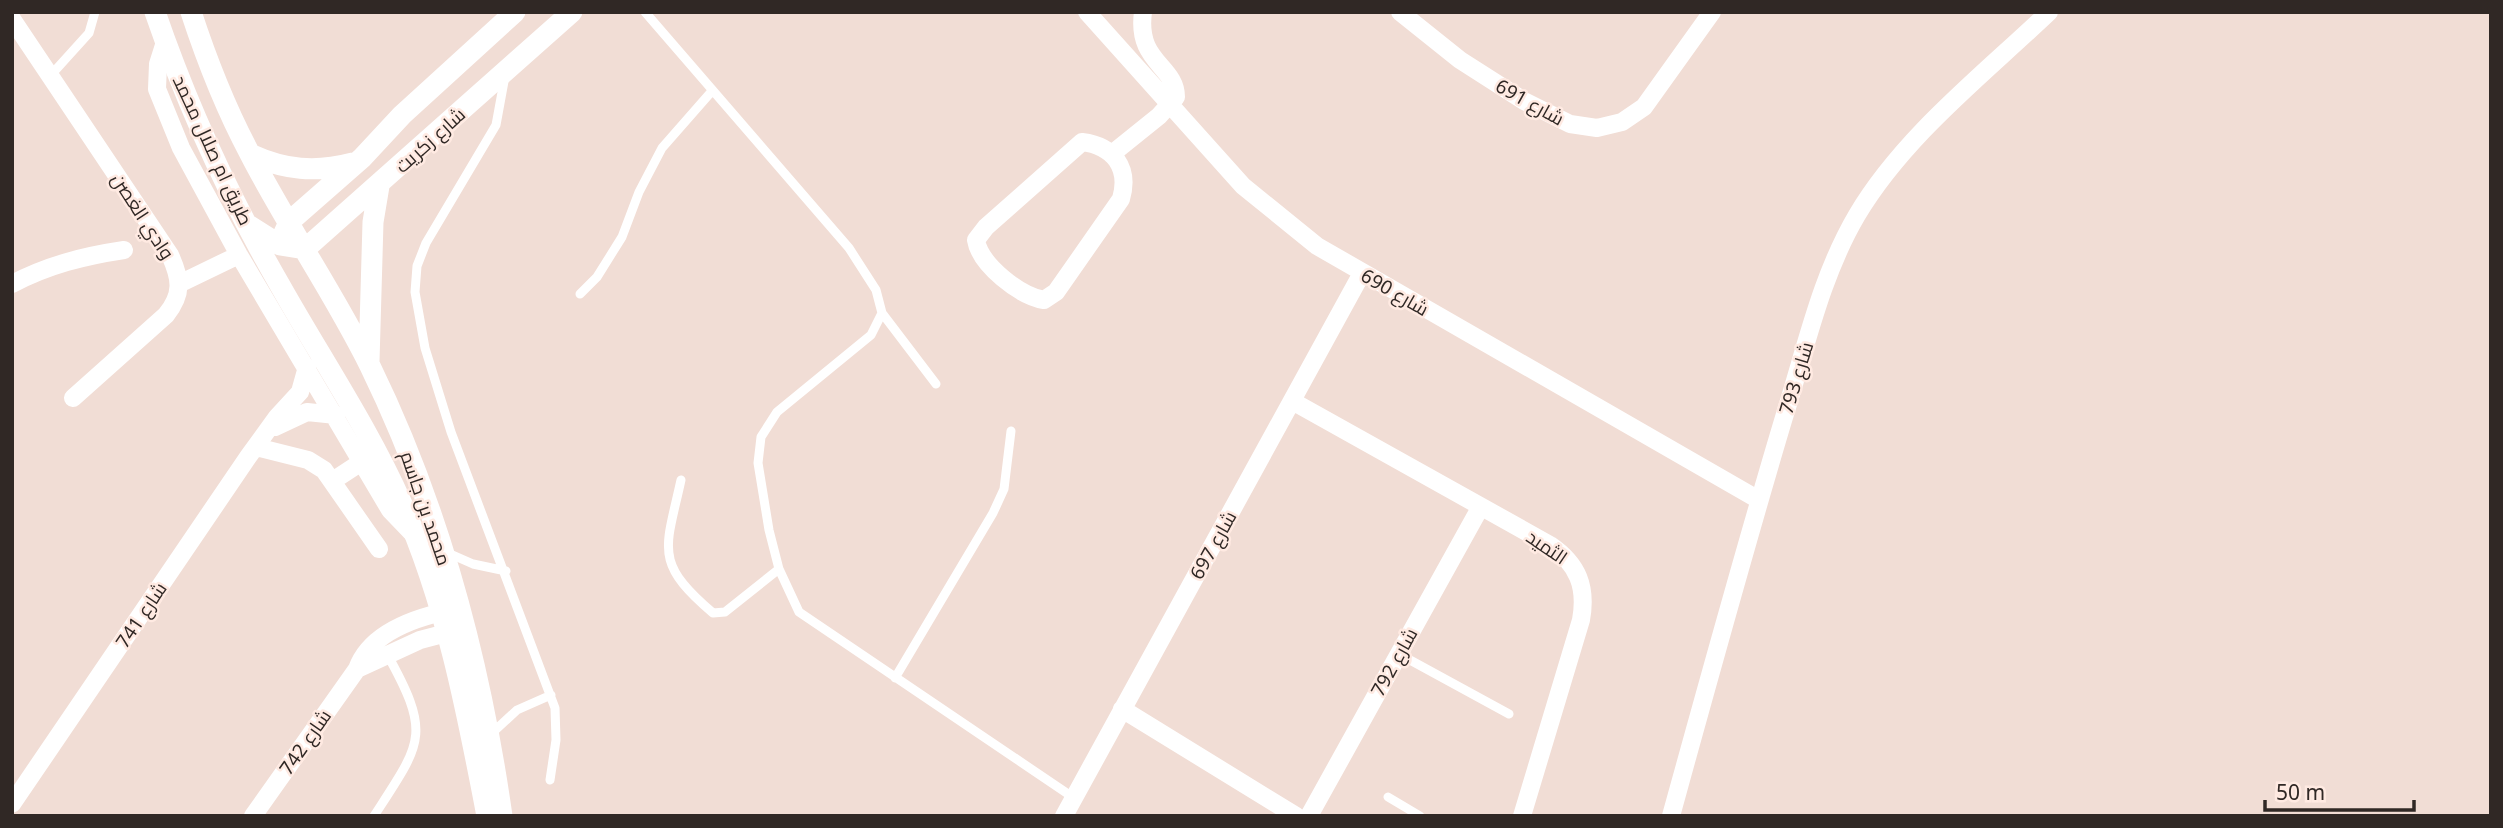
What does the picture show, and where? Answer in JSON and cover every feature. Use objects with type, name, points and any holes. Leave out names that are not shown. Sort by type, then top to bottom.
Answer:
[{"type":"street","name":"طريق ام صلال محمد","points":[[155,12],[211,154],[279,284]]},
{"type":"street","name":"طريق ام صلال محمد","points":[[191,12],[211,70],[250,154],[289,222]]},
{"type":"street","name":"شارع زكريت","points":[[279,284],[280,245],[289,222],[358,161],[402,114],[515,12]]},
{"type":"street","name":"شارع زكريت","points":[[305,249],[572,12]]},
{"type":"street","points":[[1113,153],[1170,106],[1176,97],[1175,87],[1144,45],[1141,35],[1143,12]]},
{"type":"street","name":"شارع 691","points":[[1400,12],[1460,60],[1524,101],[1570,124],[1597,128],[1622,122],[1644,107],[1712,12]]},
{"type":"street","name":"شارع 793","points":[[1671,816],[1759,500],[1825,285],[1857,215],[1886,173],[1918,136],[2049,12]]},
{"type":"street","name":"شارع 690","points":[[1094,15],[1170,106],[1243,186],[1274,214],[1317,246],[1759,500]]},
{"type":"street","name":"وادي الغصن","points":[[12,19],[170,256],[181,283],[173,306],[166,315],[73,398]]},
{"type":"street","points":[[165,42],[156,76],[160,101],[181,148],[239,255],[395,517],[415,536]]},
{"type":"street","points":[[1082,142],[1097,144],[1113,153],[1125,184],[1121,199],[1056,292],[1044,300],[1031,298],[983,258],[976,240],[986,227],[1069,151],[1082,142]]},
{"type":"street","points":[[250,154],[280,166],[309,170],[358,161]]},
{"type":"street","points":[[369,364],[374,209],[379,186]]},
{"type":"street","points":[[244,220],[259,234],[280,245],[305,249]]},
{"type":"street","name":"محمد بن جاسم","points":[[289,222],[369,364],[429,507],[443,551],[468,718],[499,814]]},
{"type":"street","points":[[12,284],[38,270],[82,256],[124,250]]},
{"type":"street","points":[[181,283],[239,255]]},
{"type":"street","name":"شارع 697","points":[[1064,816],[1362,273]]},
{"type":"street","name":"محمد بن جاسم","points":[[279,284],[389,476],[452,621],[489,735],[499,814]]},
{"type":"street","name":"شارع 741","points":[[12,804],[256,447],[272,428],[277,417],[300,392],[307,367]]},
{"type":"street","name":"الثميد","points":[[1292,401],[1564,555],[1575,569],[1582,585],[1584,602],[1581,620],[1522,816]]},
{"type":"street","name":"شارع 741","points":[[272,428],[307,412],[336,415]]},
{"type":"street","points":[[256,447],[308,460],[324,470],[334,480],[379,549]]},
{"type":"street","points":[[334,480],[363,461]]},
{"type":"street","name":"شارع 792","points":[[1309,816],[1480,508]]},
{"type":"street","name":"شارع 742","points":[[358,668],[452,621]]},
{"type":"street","name":"شارع 742","points":[[253,816],[358,668],[368,648],[377,639],[452,621]]},
{"type":"street","points":[[1122,709],[1296,816]]},
{"type":"lane","points":[[51,75],[89,33],[95,12]]},
{"type":"lane","points":[[645,12],[849,248],[876,289],[882,313],[936,384]]},
{"type":"lane","points":[[505,72],[501,113],[426,243],[417,267],[415,292],[425,348],[437,390],[551,695],[557,726],[550,780]]},
{"type":"lane","points":[[580,294],[616,248],[649,170],[662,148],[712,91]]},
{"type":"lane","points":[[882,313],[871,335],[777,412],[761,437],[758,463],[779,569],[799,612],[1074,797]]},
{"type":"lane","points":[[895,678],[993,513],[1004,489],[1011,431]]},
{"type":"lane","points":[[681,480],[666,551],[678,579],[701,603],[713,613],[725,612],[779,569]]},
{"type":"lane","points":[[443,551],[473,564],[506,571]]},
{"type":"lane","points":[[374,816],[412,758],[417,743],[415,711],[387,654]]},
{"type":"lane","points":[[1399,654],[1509,714]]},
{"type":"lane","points":[[489,735],[517,710],[551,695]]},
{"type":"lane","points":[[1388,797],[1420,816]]}]
